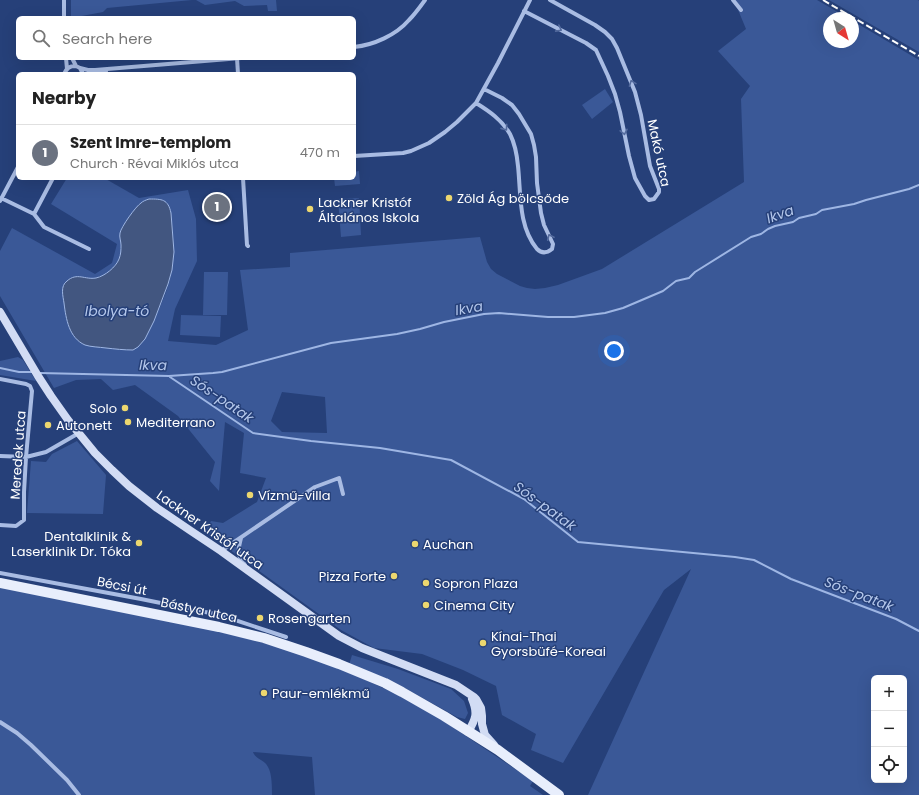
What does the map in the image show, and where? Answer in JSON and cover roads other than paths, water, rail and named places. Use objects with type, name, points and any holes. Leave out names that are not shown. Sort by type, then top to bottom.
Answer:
[{"type":"main road","name":"Bástya utca","points":[[0,583],[219,627],[264,638],[306,652],[373,678],[402,692],[450,719],[498,750],[558,795]]},
{"type":"street","points":[[64,0],[64,16]]},
{"type":"street","points":[[356,46],[377,41],[393,34],[409,21],[425,0]]},
{"type":"street","points":[[356,156],[403,153],[420,148],[458,122],[476,103],[530,0]]},
{"type":"street","name":"Makó utca","points":[[524,11],[586,43],[596,50],[615,94],[635,178],[645,196],[649,200],[654,199],[659,192],[659,189],[650,166],[641,115],[635,92],[617,48],[612,39],[605,32],[550,0]]},
{"type":"street","points":[[733,0],[741,10]]},
{"type":"street","points":[[66,60],[67,69]]},
{"type":"street","points":[[73,60],[82,72]]},
{"type":"street","points":[[65,72],[71,66],[88,70],[214,60]]},
{"type":"street","points":[[237,60],[238,72]]},
{"type":"street","points":[[103,72],[122,68]]},
{"type":"street","points":[[476,103],[491,113],[502,123],[510,134],[515,148],[518,166],[524,220],[533,244],[539,251],[544,253],[548,252],[552,249],[553,244],[544,225],[541,213],[536,157],[531,134],[520,114],[512,105],[484,89]]},
{"type":"street","points":[[16,171],[1,200],[34,214],[44,227],[89,249]]},
{"type":"street","points":[[34,214],[52,180]]},
{"type":"street","points":[[243,180],[248,246]]},
{"type":"street","name":"Lackner Kristóf utca","points":[[0,312],[50,396],[104,462],[129,486],[156,508],[221,551],[339,636],[385,658],[446,680],[476,699],[481,708],[479,716],[485,735],[498,750]]},
{"type":"street","name":"Meredek utca","points":[[0,379],[26,384],[30,386],[32,391],[26,457],[24,520],[16,526],[0,525]]},
{"type":"street","points":[[0,456],[26,457],[46,452],[79,433]]},
{"type":"street","points":[[221,551],[315,487],[339,478],[343,494]]},
{"type":"street","points":[[241,538],[238,553],[248,570]]},
{"type":"street","name":"Bécsi út","points":[[0,573],[220,615],[286,637]]},
{"type":"street","points":[[450,719],[463,724],[479,716]]},
{"type":"street","points":[[468,732],[479,716]]},
{"type":"street","points":[[0,722],[17,733],[31,745],[67,780],[79,795]]},
{"type":"water","name":"Ibolya-tó","points":[[149,199],[164,201],[170,208],[174,252],[172,270],[168,284],[154,321],[145,339],[133,350],[92,347],[85,345],[75,338],[69,327],[62,291],[63,286],[71,278],[96,278],[113,268],[118,262],[120,255],[120,234],[123,226],[132,212],[144,201]]},
{"type":"waterway","name":"Ikva","points":[[40,373],[169,376],[213,373],[222,372],[331,343],[397,334],[484,314],[499,313],[548,317],[574,317],[605,313],[623,308],[663,291],[676,281],[689,278],[695,272],[751,237],[761,234],[775,226],[793,222],[799,218],[816,214],[822,210],[854,204],[919,185]]},
{"type":"waterway","name":"Ikva","points":[[0,368],[19,372],[33,372]]},
{"type":"waterway","name":"Sós-patak","points":[[170,377],[253,433],[380,448],[451,460],[524,499],[578,542],[754,560],[791,579],[896,619],[919,631]]},
{"type":"railway","points":[[823,0],[919,56]]},
{"type":"place","name":"Zöld Ág bölcsőde","points":[[449,198]]},
{"type":"place","name":"Szent Imre-templom","points":[[217,207]]},
{"type":"place","name":"Lackner Kristóf Általános Iskola","points":[[310,209]]},
{"type":"place","name":"Solo","points":[[125,408]]},
{"type":"place","name":"Mediterrano","points":[[128,422]]},
{"type":"place","name":"Autonett","points":[[48,425]]},
{"type":"place","name":"Vízmű-villa","points":[[250,495]]},
{"type":"place","name":"Dentalklinik & Laserklinik Dr. Tóka","points":[[139,543]]},
{"type":"place","name":"Auchan","points":[[415,544]]},
{"type":"place","name":"Pizza Forte","points":[[394,576]]},
{"type":"place","name":"Sopron Plaza","points":[[426,583]]},
{"type":"place","name":"Cinema City","points":[[426,605]]},
{"type":"place","name":"Rosengarten","points":[[260,618]]},
{"type":"place","name":"Kínai-Thai Gyorsbüfé-Koreai","points":[[483,643]]},
{"type":"place","name":"Paur-emlékmű","points":[[264,693]]}]
